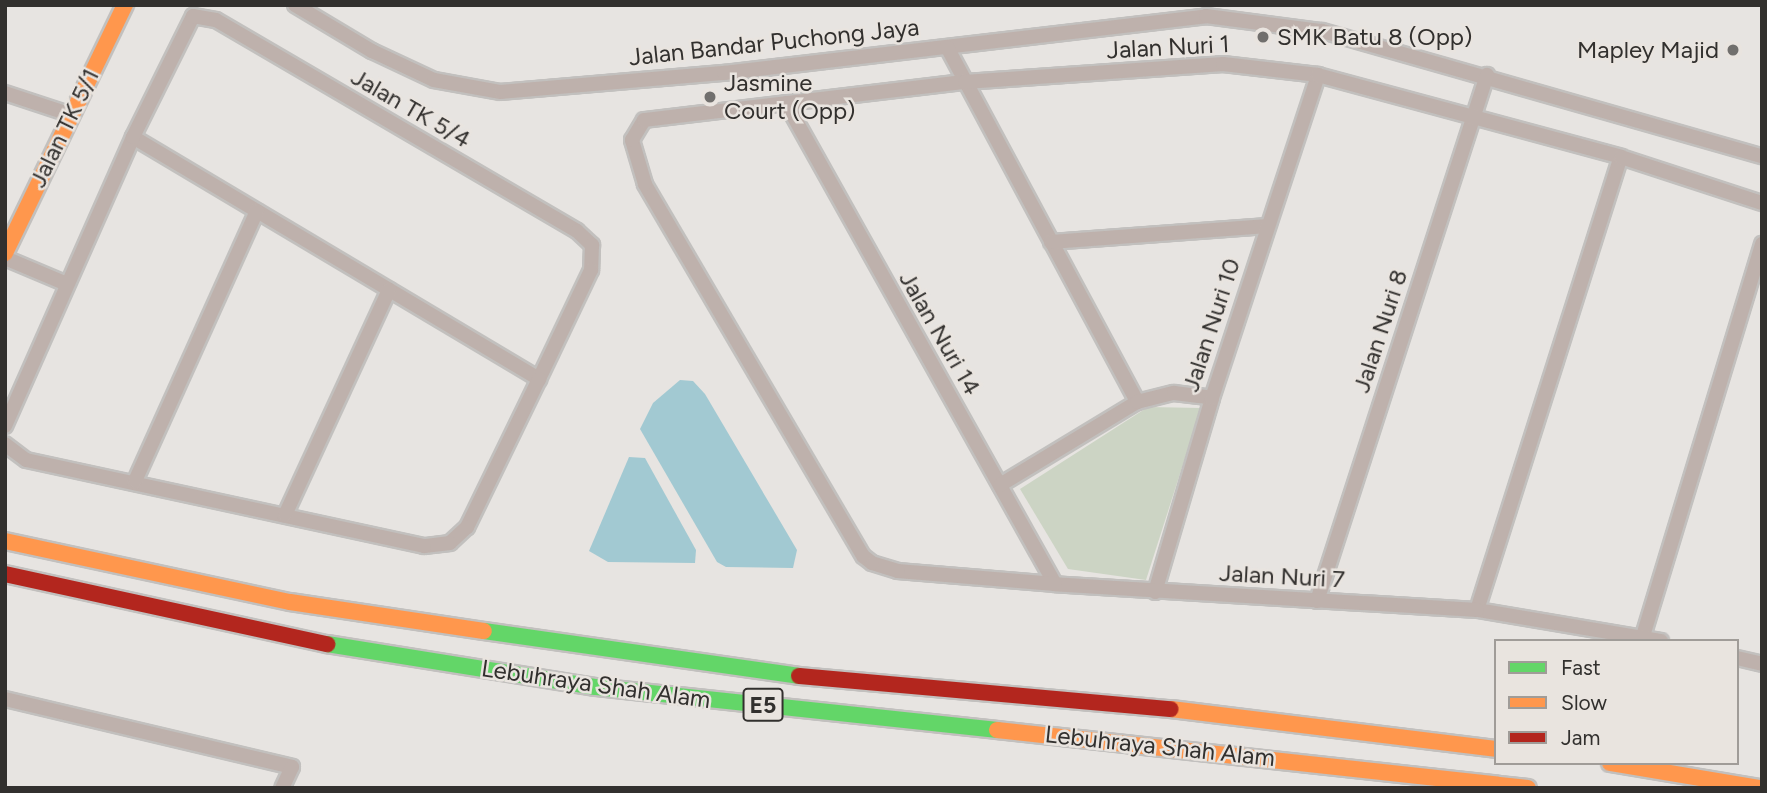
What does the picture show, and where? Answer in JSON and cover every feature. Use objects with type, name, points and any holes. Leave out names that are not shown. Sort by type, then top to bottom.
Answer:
[{"type":"main road","name":"Jalan TK 5/1","points":[[5,256],[69,114],[125,5]]},
{"type":"main road","name":"Lebuhraya Shah Alam","points":[[5,541],[290,602],[758,672],[1155,707],[1494,749]]},
{"type":"main road","name":"Lebuhraya Shah Alam","points":[[5,575],[322,643],[596,687],[1528,788]]},
{"type":"main road","points":[[1622,765],[1760,788]]},
{"type":"street","name":"Jalan Bandar Puchong Jaya","points":[[295,5],[372,51],[434,80],[501,92],[947,47],[1206,16],[1322,31],[1758,153]]},
{"type":"street","name":"Jalan TK 5/4","points":[[133,137],[185,26],[193,16],[203,16],[577,231],[592,246],[591,270],[539,379]]},
{"type":"street","points":[[947,47],[1137,402]]},
{"type":"street","name":"Jalan Nuri 1","points":[[644,120],[965,82],[1223,64],[1318,75],[1621,157],[1762,203]]},
{"type":"street","name":"Jalan Nuri 10","points":[[1155,592],[1212,398],[1318,75]]},
{"type":"street","name":"Jalan Nuri 8","points":[[1317,601],[1487,75]]},
{"type":"street","points":[[5,93],[69,114]]},
{"type":"street","name":"Jalan Nuri 14","points":[[786,103],[1055,584]]},
{"type":"street","name":"Jalan Nuri 7","points":[[644,120],[632,140],[645,184],[863,556],[884,568],[1155,592],[1477,610],[1654,639]]},
{"type":"street","points":[[5,426],[133,137],[539,379],[467,527],[450,543],[424,546],[135,481],[26,460],[5,444]]},
{"type":"street","points":[[1477,610],[1621,157]]},
{"type":"street","points":[[135,481],[257,211]]},
{"type":"street","points":[[1051,242],[1267,226]]},
{"type":"street","points":[[1643,636],[1762,244]]},
{"type":"street","points":[[5,256],[67,284]]},
{"type":"street","points":[[285,515],[389,290]]},
{"type":"street","points":[[1000,485],[1137,402],[1174,393],[1212,398]]},
{"type":"street","points":[[1739,659],[1762,664]]},
{"type":"street","points":[[5,699],[292,767],[282,788]]},
{"type":"green space","points":[[1148,407],[1201,408],[1146,580],[1068,569],[1020,489]]},
{"type":"water","points":[[680,380],[693,381],[705,394],[797,550],[793,568],[726,567],[717,562],[640,429],[653,403]]},
{"type":"water","points":[[629,457],[645,458],[696,550],[695,563],[608,562],[589,551]]},
{"type":"traffic: fast","points":[[484,631],[799,676]]},
{"type":"traffic: fast","points":[[327,644],[595,687],[997,730]]},
{"type":"traffic: slow","points":[[5,253],[125,5]]},
{"type":"traffic: slow","points":[[5,541],[290,602],[484,631]]},
{"type":"traffic: slow","points":[[1171,709],[1494,749]]},
{"type":"traffic: slow","points":[[997,730],[1528,788]]},
{"type":"traffic: slow","points":[[1622,765],[1760,788]]},
{"type":"traffic: jam","points":[[5,574],[327,644]]},
{"type":"traffic: jam","points":[[799,676],[1171,709]]},
{"type":"place","name":"SMK Batu 8 (Opp)","points":[[1263,37]]},
{"type":"place","name":"Mapley Majid","points":[[1733,50]]},
{"type":"place","name":"Jasmine Court (Opp)","points":[[710,97]]}]
